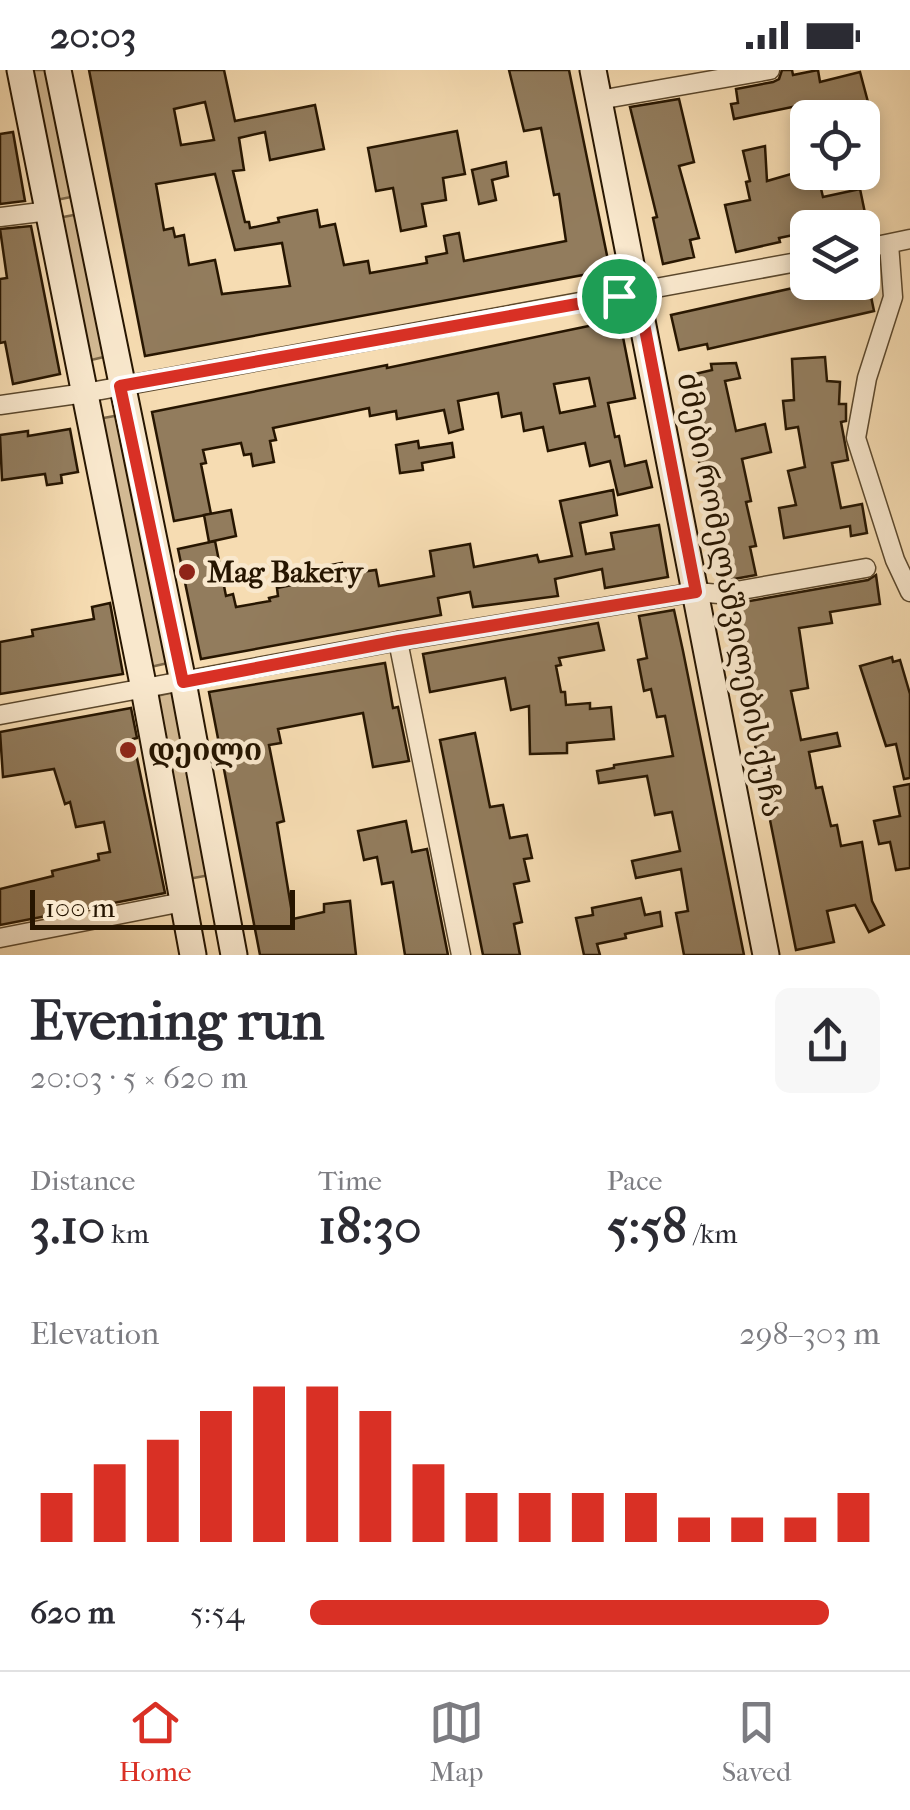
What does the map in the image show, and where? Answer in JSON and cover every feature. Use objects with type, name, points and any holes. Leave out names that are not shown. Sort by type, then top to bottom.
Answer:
[{"type":"street","points":[[20,70],[193,955]]},
{"type":"street","points":[[58,70],[183,682],[234,955]]},
{"type":"street","name":"ძმები რომელაშვილების ქუჩა","points":[[594,70],[766,955]]},
{"type":"street","points":[[600,100],[770,70]]},
{"type":"street","points":[[0,217],[49,211]]},
{"type":"street","points":[[880,246],[910,239]]},
{"type":"street","points":[[889,244],[892,297],[867,378],[856,438],[895,560],[910,592]]},
{"type":"street","points":[[0,405],[85,393],[790,263]]},
{"type":"street","points":[[0,714],[398,641],[696,592],[719,594],[866,568]]},
{"type":"street","points":[[398,641],[461,955]]},
{"type":"street","points":[[0,938],[183,902]]},
{"type":"shaded area","points":[[30,70],[51,70],[76,196],[56,200]]},
{"type":"shaded area","points":[[79,214],[108,356],[87,361],[58,218]]},
{"type":"shaded area","points":[[120,415],[168,663],[146,668],[98,419]]},
{"type":"shaded area","points":[[174,692],[210,875],[188,879],[152,697]]},
{"type":"building","points":[[89,70],[224,70],[235,121],[315,105],[324,149],[270,160],[265,132],[239,138],[244,170],[233,171],[245,222],[249,222],[250,228],[317,210],[320,227],[335,224],[344,265],[368,261],[370,273],[427,263],[426,257],[447,253],[444,236],[459,233],[464,261],[566,241],[559,194],[554,195],[541,128],[524,131],[509,70],[569,70],[610,270],[145,356]],"holes":[[[205,102],[214,140],[181,145],[174,109]],[[215,174],[235,250],[282,243],[290,286],[222,294],[215,260],[189,265],[184,235],[175,237],[173,228],[164,230],[156,184]]]},
{"type":"building","points":[[782,70],[792,70],[793,75],[818,70],[820,82],[860,72],[867,100],[790,100],[790,107],[734,119],[731,104],[738,103],[736,89],[779,79]]},
{"type":"building","points":[[679,99],[694,162],[679,166],[699,238],[690,240],[694,257],[663,264],[653,218],[657,217],[630,107]]},
{"type":"building","points":[[457,131],[465,174],[443,178],[446,200],[422,204],[426,226],[401,231],[393,188],[376,191],[368,148]]},
{"type":"building","points":[[13,132],[25,201],[0,204],[0,134]]},
{"type":"building","points":[[765,146],[767,181],[790,174],[790,190],[821,190],[823,197],[860,190],[864,210],[790,210],[790,236],[779,238],[780,242],[736,252],[725,205],[750,200],[743,151]]},
{"type":"building","points":[[506,162],[508,176],[492,180],[496,200],[479,204],[472,170]]},
{"type":"building","points":[[31,226],[60,374],[13,384],[5,342],[0,343],[0,279],[7,278],[0,229]]},
{"type":"building","points":[[790,289],[790,300],[872,300],[874,311],[708,349],[707,344],[679,350],[671,315]]},
{"type":"building","points":[[620,322],[635,398],[608,403],[625,466],[646,461],[652,487],[618,495],[610,461],[590,466],[585,443],[548,451],[543,427],[524,431],[521,413],[502,417],[498,393],[458,401],[463,429],[449,433],[444,410],[397,419],[396,411],[370,416],[369,408],[273,428],[276,440],[270,441],[274,462],[253,466],[251,454],[244,455],[241,443],[203,450],[206,463],[201,464],[211,514],[174,521],[152,412]],"holes":[[[589,378],[595,406],[560,413],[554,384]]]},
{"type":"building","points":[[825,357],[827,381],[840,382],[839,404],[846,404],[846,421],[841,422],[848,460],[832,463],[841,508],[862,504],[867,533],[851,536],[850,526],[784,538],[779,508],[796,505],[788,471],[805,467],[798,427],[786,429],[783,401],[794,400],[792,359]]},
{"type":"building","points":[[736,363],[740,378],[725,381],[736,431],[765,424],[771,452],[742,459],[751,501],[746,502],[756,546],[750,547],[756,575],[723,581],[682,377],[712,370],[711,364]]},
{"type":"building","points":[[70,429],[78,472],[61,475],[62,483],[47,485],[45,474],[2,480],[0,435],[28,431],[28,436]]},
{"type":"building","points":[[418,441],[419,448],[452,443],[454,457],[422,463],[423,470],[400,473],[396,445]]},
{"type":"building","points":[[613,490],[617,515],[580,523],[586,554],[614,549],[611,533],[659,525],[668,577],[605,588],[602,569],[555,579],[558,596],[473,607],[470,592],[438,598],[441,615],[201,659],[178,549],[215,541],[226,596],[233,594],[236,607],[270,601],[269,598],[278,596],[277,588],[322,579],[320,567],[342,563],[344,574],[376,570],[379,586],[434,576],[430,551],[470,544],[474,567],[537,555],[539,562],[572,556],[560,501]]},
{"type":"building","points":[[231,510],[236,536],[209,542],[204,515]]},
{"type":"building","points":[[876,575],[880,604],[830,612],[832,623],[799,628],[808,688],[791,691],[801,740],[837,733],[840,746],[809,752],[816,788],[822,787],[831,826],[837,825],[841,846],[862,842],[872,901],[884,925],[869,932],[855,905],[827,911],[834,942],[796,950],[727,605],[868,580]]},
{"type":"building","points":[[110,603],[123,674],[0,694],[0,642],[33,636],[32,630],[94,619],[92,607]]},
{"type":"building","points":[[674,610],[744,955],[684,955],[676,913],[688,911],[681,869],[636,878],[632,861],[680,851],[672,812],[655,815],[647,776],[599,783],[597,771],[673,756],[665,716],[657,717],[651,689],[644,691],[638,660],[647,658],[639,616]]},
{"type":"building","points":[[598,623],[604,650],[559,658],[561,665],[556,666],[566,705],[590,703],[590,709],[611,707],[614,739],[567,743],[567,753],[530,754],[529,706],[511,710],[505,678],[430,692],[423,654]]},
{"type":"building","points":[[892,657],[893,662],[900,660],[910,694],[910,778],[904,779],[896,744],[886,746],[860,666]]},
{"type":"building","points":[[385,663],[409,761],[373,767],[363,713],[278,729],[281,743],[269,745],[284,821],[277,823],[293,919],[324,912],[324,904],[350,901],[356,955],[260,955],[209,692]]},
{"type":"building","points":[[131,708],[137,738],[133,739],[165,893],[0,925],[0,889],[53,876],[52,871],[99,860],[98,854],[110,852],[104,822],[76,827],[70,802],[65,804],[54,769],[3,777],[0,732]]},
{"type":"building","points":[[475,733],[490,807],[503,805],[510,838],[527,835],[532,858],[524,859],[529,881],[514,884],[522,922],[514,924],[520,955],[483,955],[440,740]]},
{"type":"building","points":[[910,784],[910,868],[896,870],[890,842],[879,844],[874,821],[900,816],[894,787]]},
{"type":"building","points":[[406,821],[412,852],[427,849],[448,955],[405,955],[393,882],[382,884],[377,857],[364,860],[358,831]]},
{"type":"building","points":[[641,898],[645,915],[660,912],[662,926],[597,944],[600,955],[584,955],[576,918],[593,915],[592,908]]},
{"type":"place","name":"Mag Bakery","points":[[187,572]]},
{"type":"place","name":"დეილი","points":[[128,750]]},
{"type":"route","points":[[638,293],[696,592],[398,641],[183,682],[120,386],[619,296],[638,293]]}]
